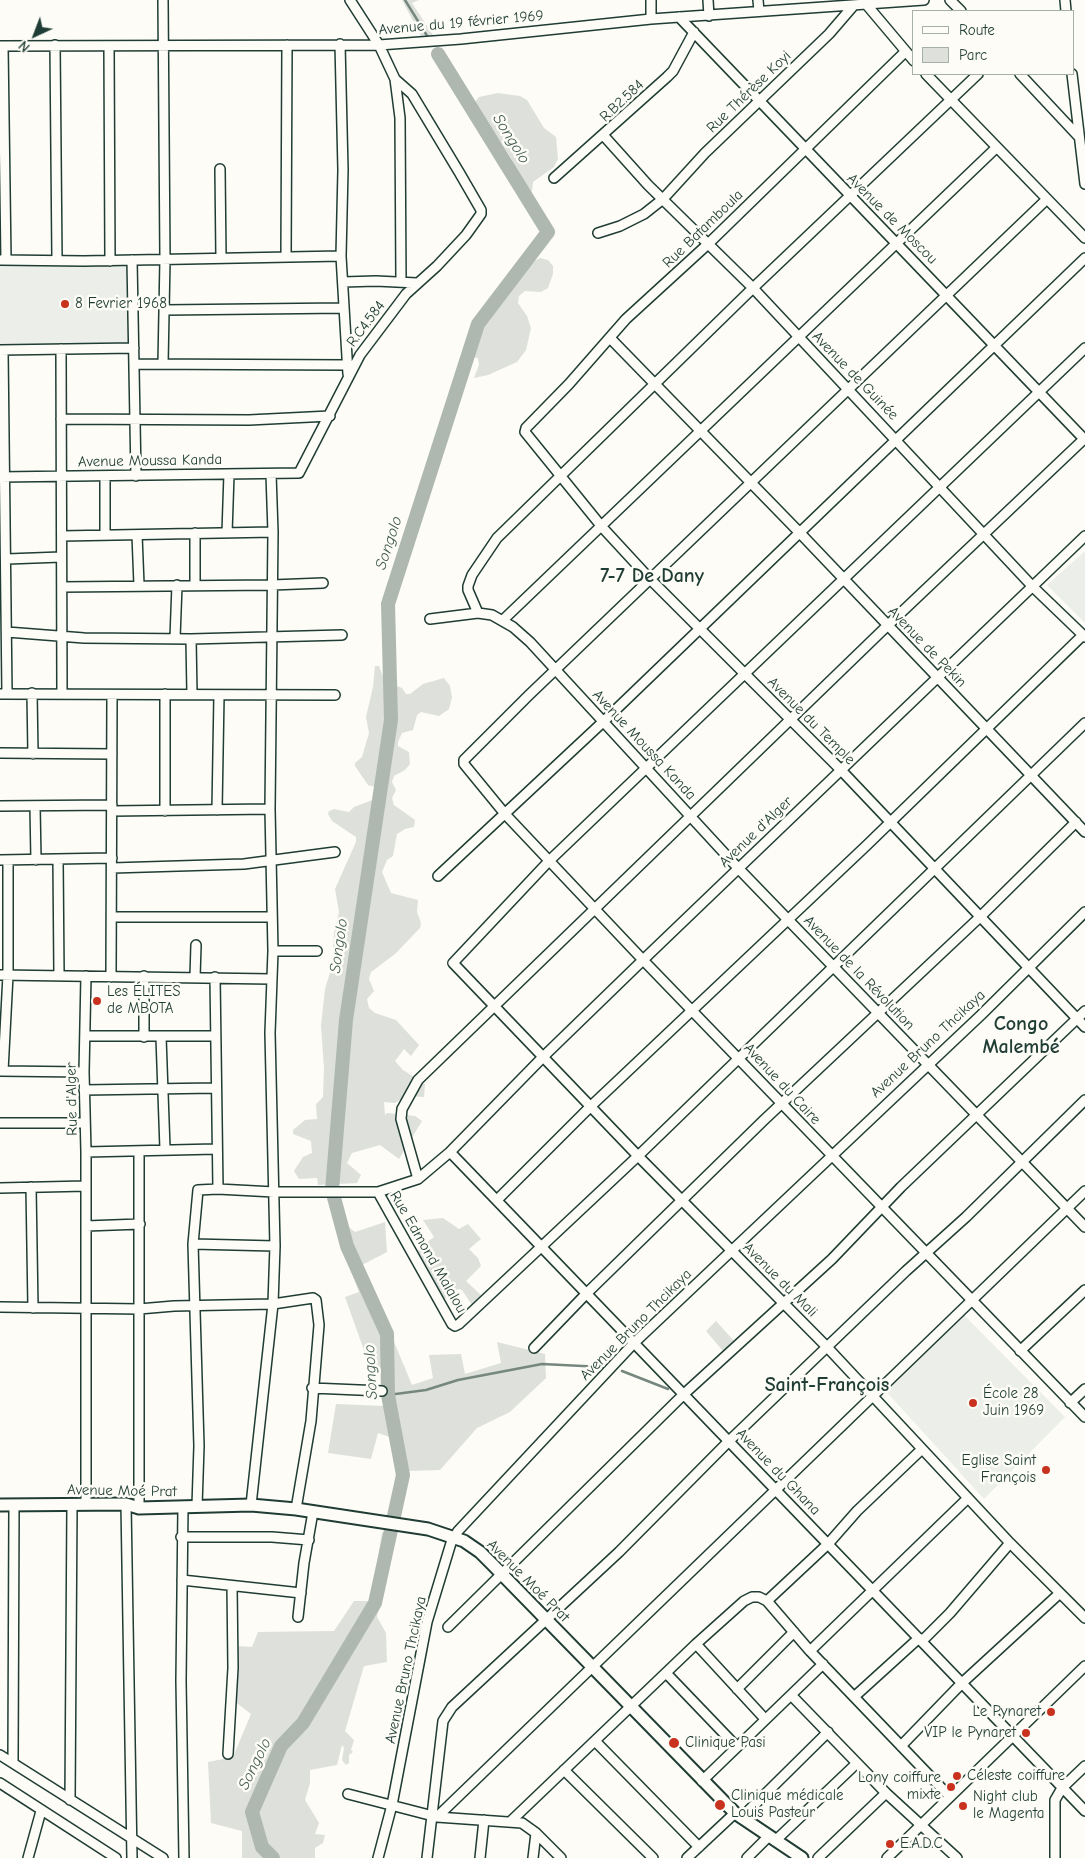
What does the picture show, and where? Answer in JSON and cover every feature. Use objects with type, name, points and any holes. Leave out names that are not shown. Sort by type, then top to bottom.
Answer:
[{"type":"street","points":[[163,0],[165,259],[163,364]]},
{"type":"street","points":[[350,0],[379,45],[395,79],[400,118],[401,282]]},
{"type":"street","points":[[708,0],[709,16]]},
{"type":"street","points":[[758,0],[759,12]]},
{"type":"street","name":"Avenue du 19 février 1969","points":[[2,46],[379,45],[461,39],[651,19],[759,12],[814,4],[854,5],[866,2],[924,0]]},
{"type":"street","points":[[950,0],[960,10]]},
{"type":"street","points":[[651,1],[651,19]]},
{"type":"street","points":[[866,2],[912,59]]},
{"type":"street","name":"Rue Thérèse Koyi","points":[[598,234],[644,214],[663,200],[704,153],[829,34],[854,5]]},
{"type":"street","name":"Avenue de Moscou","points":[[679,17],[895,243],[947,294],[1084,440]]},
{"type":"street","name":"R.B2.584","points":[[554,178],[604,136],[673,70],[694,32]]},
{"type":"street","points":[[135,364],[348,370],[342,256],[343,170],[340,44]]},
{"type":"street","points":[[55,45],[57,260]]},
{"type":"street","points":[[286,45],[286,257]]},
{"type":"street","points":[[2,46],[3,260],[132,260],[342,256]]},
{"type":"street","points":[[109,46],[110,260]]},
{"type":"street","name":"Rue Batamboula","points":[[525,430],[626,319],[708,244],[905,52]]},
{"type":"street","points":[[927,75],[1046,200],[1085,238]]},
{"type":"street","points":[[478,613],[468,590],[472,575],[497,538],[654,383],[950,98],[977,75]]},
{"type":"street","points":[[1021,75],[1079,137]]},
{"type":"street","points":[[1072,75],[1085,184]]},
{"type":"street","name":"R.C4.584","points":[[300,473],[330,416],[348,370],[396,307],[466,234],[478,219],[481,210],[412,94],[395,79]]},
{"type":"street","name":"Avenue de Guinée","points":[[604,136],[663,200],[753,288],[1033,586],[1084,636]]},
{"type":"street","points":[[430,619],[478,613],[492,615],[503,620],[996,148]]},
{"type":"street","points":[[220,169],[221,258]]},
{"type":"street","points":[[556,670],[847,388],[1046,200]]},
{"type":"street","points":[[438,876],[604,721],[699,627],[1085,258]]},
{"type":"street","points":[[132,260],[136,476]]},
{"type":"street","points":[[343,282],[417,283]]},
{"type":"street","points":[[165,310],[344,308]]},
{"type":"street","name":"Avenue de Pekin","points":[[610,338],[799,532],[936,678],[987,728],[1085,832]]},
{"type":"street","points":[[134,348],[2,350],[3,477],[7,559],[3,613],[6,632],[3,694],[62,693],[112,696],[165,694],[335,695]]},
{"type":"street","points":[[549,861],[648,769],[1085,348]]},
{"type":"street","points":[[60,349],[62,693]]},
{"type":"street","points":[[61,419],[249,420],[330,416]]},
{"type":"street","name":"Avenue du Temple","points":[[525,430],[602,527],[650,579],[840,770],[1085,1027]]},
{"type":"street","points":[[418,1179],[401,1119],[402,1109],[418,1080],[690,815],[1084,440]]},
{"type":"street","name":"Avenue Moussa Kanda","points":[[3,477],[300,473]]},
{"type":"street","points":[[227,533],[229,474]]},
{"type":"street","points":[[251,1505],[273,1304],[275,1246],[271,1076],[272,918],[270,809],[273,532],[271,474]]},
{"type":"street","points":[[104,534],[105,477]]},
{"type":"street","points":[[62,536],[273,532]]},
{"type":"street","points":[[194,585],[195,533]]},
{"type":"street","points":[[137,535],[139,585]]},
{"type":"street","name":"Avenue d'Alger","points":[[450,1152],[543,1057],[1085,536]]},
{"type":"street","points":[[7,559],[62,557]]},
{"type":"street","points":[[62,587],[323,583]]},
{"type":"street","points":[[175,638],[177,585]]},
{"type":"street","name":"Avenue Moussa Kanda","points":[[503,620],[530,642],[738,868]]},
{"type":"street","points":[[6,632],[84,638],[191,639],[342,635]]},
{"type":"street","points":[[497,1200],[591,1106],[1084,636]]},
{"type":"street","points":[[191,639],[192,694]]},
{"type":"street","name":"Avenue du Caire","points":[[556,670],[464,760],[464,764],[505,814],[643,960],[738,1056],[970,1301],[1085,1418]]},
{"type":"street","points":[[32,693],[33,754]]},
{"type":"street","points":[[165,694],[165,811]]},
{"type":"street","points":[[217,810],[219,695]]},
{"type":"street","points":[[111,977],[112,696]]},
{"type":"street","points":[[541,1246],[638,1156],[738,1056],[1032,776],[1085,723]]},
{"type":"street","points":[[0,753],[112,754]]},
{"type":"street","points":[[0,806],[165,811],[270,809]]},
{"type":"street","points":[[35,806],[36,860]]},
{"type":"street","points":[[534,1348],[586,1293],[980,917],[1076,822]]},
{"type":"street","points":[[84,1072],[1,1071],[4,975],[4,860],[58,859],[112,863],[271,861],[335,852]]},
{"type":"street","points":[[58,859],[58,975]]},
{"type":"street","name":"Avenue du Mali","points":[[549,861],[453,963],[638,1156],[684,1200],[827,1347],[1010,1543],[1085,1618]]},
{"type":"street","name":"Avenue de la Révolution","points":[[738,868],[1085,1227]]},
{"type":"street","name":"Avenue Bruno Thcikaya","points":[[378,1858],[392,1805],[427,1622],[453,1538],[634,1343],[1085,912]]},
{"type":"street","points":[[112,917],[272,918]]},
{"type":"street","points":[[194,977],[196,945]]},
{"type":"street","points":[[272,952],[316,951]]},
{"type":"street","points":[[4,975],[271,978]]},
{"type":"street","name":"Rue d'Alger","points":[[86,976],[84,1072],[86,1152],[216,1149]]},
{"type":"street","points":[[144,976],[144,1037]]},
{"type":"street","points":[[215,977],[215,1088],[218,1189]]},
{"type":"street","points":[[448,1627],[684,1394],[784,1304],[976,1114],[1085,1011]]},
{"type":"street","points":[[85,1036],[215,1036]]},
{"type":"street","points":[[161,1037],[165,1149]]},
{"type":"street","points":[[84,1090],[215,1088]]},
{"type":"street","points":[[427,1858],[434,1817],[443,1721],[452,1707],[619,1552],[729,1441],[906,1271],[927,1254],[1085,1100]]},
{"type":"street","points":[[0,1123],[85,1123]]},
{"type":"street","points":[[86,1152],[86,1504]]},
{"type":"street","points":[[139,1152],[139,1508]]},
{"type":"street","points":[[197,1506],[198,1446],[193,1244],[198,1190],[378,1192],[418,1179],[450,1152]]},
{"type":"street","name":"Avenue du Ghana","points":[[450,1152],[1085,1811]]},
{"type":"street","points":[[0,1188],[86,1186]]},
{"type":"street","points":[[31,1187],[33,1308]]},
{"type":"street","points":[[434,1817],[1085,1191]]},
{"type":"street","name":"Rue Edmond Malalou","points":[[378,1192],[454,1326],[475,1310],[541,1246]]},
{"type":"street","points":[[86,1226],[140,1224]]},
{"type":"street","points":[[193,1244],[275,1246]]},
{"type":"street","points":[[1020,1351],[1085,1290]]},
{"type":"street","points":[[0,1307],[86,1310],[138,1309],[195,1305],[273,1304],[313,1298],[316,1300],[319,1325],[312,1388],[311,1421],[296,1509]]},
{"type":"street","points":[[312,1388],[382,1391]]},
{"type":"street","points":[[1070,1403],[1085,1389]]},
{"type":"street","points":[[767,1601],[828,1544],[857,1510],[922,1450]]},
{"type":"street","points":[[810,1650],[968,1498]]},
{"type":"street","points":[[126,1504],[132,1858]]},
{"type":"street","name":"Avenue Moé Prat","points":[[0,1505],[126,1504],[139,1508],[251,1505],[296,1509],[428,1529],[453,1538],[480,1552],[591,1668],[738,1815],[771,1839],[802,1858]]},
{"type":"street","points":[[14,1505],[14,1764]]},
{"type":"street","points":[[70,1800],[72,1505]]},
{"type":"street","points":[[183,1507],[181,1537],[184,1858]]},
{"type":"street","points":[[298,1618],[300,1593],[313,1512]]},
{"type":"street","points":[[181,1537],[272,1537],[309,1540]]},
{"type":"street","points":[[854,1697],[950,1613],[1010,1543]]},
{"type":"street","points":[[182,1580],[300,1593]]},
{"type":"street","points":[[228,1754],[234,1668],[232,1586]]},
{"type":"street","points":[[901,1746],[962,1683],[1060,1593]]},
{"type":"street","points":[[511,1821],[696,1644],[744,1601],[759,1597],[767,1601],[823,1664],[950,1797]]},
{"type":"street","points":[[736,1688],[794,1632]]},
{"type":"street","points":[[696,1644],[765,1719]]},
{"type":"street","points":[[702,1781],[823,1664]]},
{"type":"street","points":[[886,1858],[1085,1666]]},
{"type":"street","points":[[666,1673],[737,1747]]},
{"type":"street","points":[[791,1695],[886,1792],[957,1858]]},
{"type":"street","points":[[687,1858],[738,1815],[828,1732]]},
{"type":"street","points":[[595,1741],[699,1848]]},
{"type":"street","points":[[0,1755],[163,1858]]},
{"type":"street","points":[[747,1858],[857,1763]]},
{"type":"street","points":[[1054,1858],[1054,1808],[1062,1788],[1085,1766]]},
{"type":"street","points":[[564,1770],[653,1858]]},
{"type":"street","points":[[0,1783],[116,1858]]},
{"type":"street","points":[[818,1858],[886,1792]]},
{"type":"street","points":[[348,1794],[434,1817],[522,1823],[536,1833],[561,1858]]},
{"type":"street","points":[[28,1858],[41,1811]]},
{"type":"street","points":[[480,1858],[484,1820]]},
{"type":"street","points":[[533,1858],[536,1833]]},
{"type":"shaded area","name":"8 Fevrier 1968","points":[[0,262],[129,264],[131,344],[0,345]]},
{"type":"shaded area","points":[[1085,551],[1085,623],[1047,585]]},
{"type":"shaded area","name":"École 28 Juin 1969","points":[[961,1312],[1065,1417],[984,1499],[883,1388]]},
{"type":"green space","points":[[402,0],[419,0],[412,3],[433,35],[424,42]]},
{"type":"green space","points":[[498,93],[520,96],[527,100],[544,128],[556,137],[558,159],[554,167],[533,182],[532,192],[521,181],[511,158],[501,142],[473,109],[474,103],[479,97]]},
{"type":"green space","points":[[540,258],[548,260],[553,266],[553,274],[548,288],[541,292],[525,291],[519,296],[518,303],[527,316],[531,328],[526,350],[517,362],[488,375],[474,378],[479,365],[478,358],[470,357],[479,326],[519,276],[534,261]]},
{"type":"green space","points":[[375,666],[379,666],[383,677],[387,717],[386,736],[381,751],[378,774],[380,787],[340,1023],[338,1082],[345,1077],[352,986],[358,948],[364,931],[366,896],[392,725],[394,703],[389,683],[402,688],[406,694],[410,694],[423,684],[444,678],[450,686],[452,697],[449,709],[439,716],[421,712],[417,715],[413,730],[402,733],[398,742],[398,746],[409,752],[410,764],[405,770],[394,776],[392,782],[396,790],[392,798],[394,805],[415,820],[414,827],[405,829],[397,834],[393,856],[387,860],[382,872],[391,893],[418,900],[417,912],[421,923],[420,928],[395,954],[371,972],[369,979],[374,991],[367,999],[369,1008],[375,1013],[396,1020],[419,1045],[411,1056],[404,1049],[395,1061],[403,1070],[425,1084],[424,1097],[406,1096],[395,1103],[384,1102],[385,1115],[387,1113],[415,1116],[422,1121],[399,1159],[380,1145],[352,1153],[347,1163],[361,1175],[357,1183],[318,1185],[317,1178],[299,1179],[294,1171],[303,1157],[312,1153],[311,1141],[293,1134],[293,1130],[305,1120],[317,1119],[316,1104],[323,1097],[324,1068],[321,1026],[325,989],[332,966],[334,933],[339,912],[335,889],[356,842],[356,837],[332,821],[328,814],[329,811],[334,809],[349,812],[354,807],[375,799],[377,795],[375,787],[368,785],[355,766],[355,763],[362,757],[369,733],[366,717],[373,687]]},
{"type":"green space","points":[[332,1202],[338,1202],[345,1224],[355,1232],[385,1222],[387,1252],[362,1265],[412,1385],[433,1378],[429,1355],[461,1354],[465,1374],[501,1363],[497,1342],[545,1354],[546,1378],[510,1412],[477,1428],[440,1470],[408,1471],[401,1441],[378,1433],[371,1459],[328,1453],[336,1404],[384,1406],[383,1370],[370,1367],[345,1297],[359,1292],[347,1261]]},
{"type":"green space","points":[[443,1218],[459,1229],[468,1224],[481,1239],[469,1249],[478,1258],[481,1266],[466,1281],[482,1296],[472,1305],[462,1290],[458,1289],[440,1302],[415,1255],[418,1249],[434,1237],[423,1220]]},
{"type":"green space","points":[[716,1321],[734,1341],[723,1351],[706,1331]]},
{"type":"green space","points":[[382,1532],[394,1536],[377,1617],[386,1633],[387,1662],[364,1666],[345,1731],[354,1740],[351,1750],[353,1752],[349,1755],[349,1763],[346,1765],[342,1760],[344,1748],[342,1745],[337,1765],[310,1770],[310,1783],[305,1800],[319,1823],[315,1834],[325,1835],[323,1843],[315,1848],[315,1858],[242,1858],[242,1831],[211,1823],[208,1762],[233,1757],[251,1714],[234,1701],[237,1646],[252,1647],[258,1632],[334,1631],[354,1601],[371,1601]]},
{"type":"waterway","points":[[405,0],[429,39]]},
{"type":"waterway","name":"Songolo","points":[[273,1858],[262,1847],[252,1812],[281,1746],[303,1723],[375,1603],[403,1475],[388,1395],[387,1334],[347,1246],[332,1190],[346,1020],[391,720],[388,604],[478,324],[548,232],[438,54]]},
{"type":"waterway","points":[[388,1395],[426,1390],[458,1380],[542,1364],[603,1367]]},
{"type":"waterway","points":[[622,1371],[668,1389]]},
{"type":"place","name":"8 Fevrier 1968","points":[[65,304]]},
{"type":"place","name":"Les ÉLITES de MBOTA","points":[[97,1001]]},
{"type":"place","name":"École 28 Juin 1969","points":[[973,1403]]},
{"type":"place","name":"Eglise Saint François","points":[[1046,1470]]},
{"type":"place","name":"Le Pynaret","points":[[1051,1712]]},
{"type":"place","name":"VIP le Pynaret","points":[[1026,1733]]},
{"type":"place","name":"Clinique Pasi","points":[[674,1743]]},
{"type":"place","name":"Céleste coiffure","points":[[957,1776]]},
{"type":"place","name":"Lony coiffure mixte","points":[[951,1787]]},
{"type":"place","name":"Clinique médicale Louis Pasteur","points":[[720,1805]]},
{"type":"place","name":"Night club le Magenta","points":[[963,1806]]},
{"type":"place","name":"E.A.D.C","points":[[890,1844]]},
{"type":"district","name":"7-7 De Dany","points":[[652,576]]},
{"type":"district","name":"Congo Malembé","points":[[1021,1036]]},
{"type":"district","name":"Saint-François","points":[[827,1385]]}]
